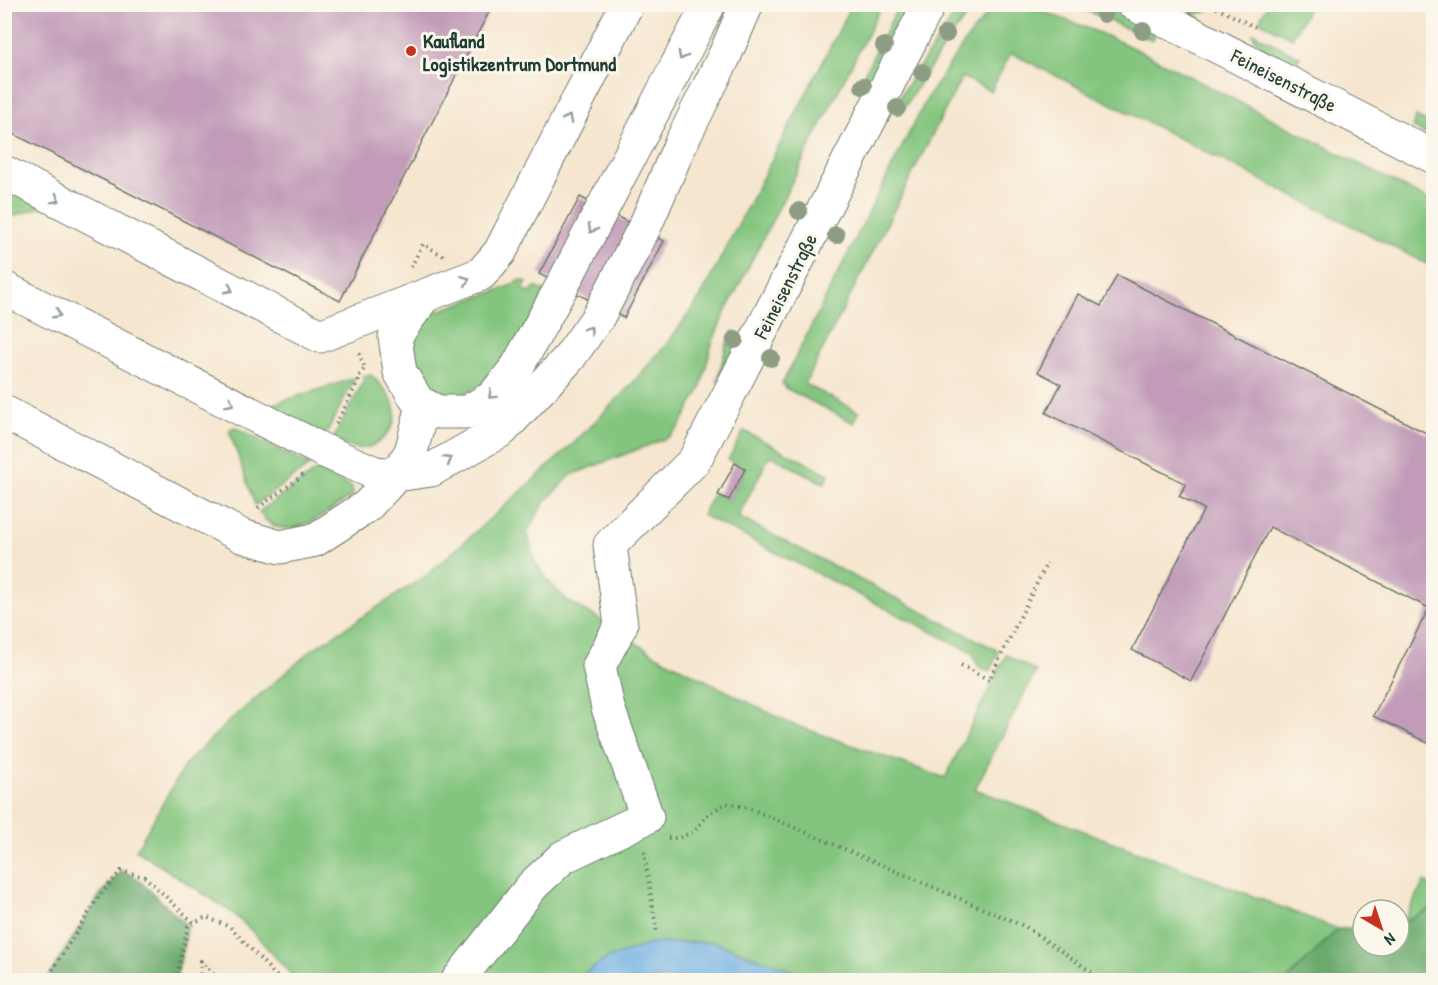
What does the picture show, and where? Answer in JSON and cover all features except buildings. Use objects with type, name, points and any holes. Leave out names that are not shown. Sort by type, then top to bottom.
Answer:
[{"type":"street","points":[[4,172],[320,336],[481,274],[500,252],[627,4]]},
{"type":"street","points":[[424,296],[395,337],[400,372],[418,402],[438,412],[466,412],[492,398],[517,367],[562,286],[709,4]]},
{"type":"street","points":[[4,288],[322,450],[375,473],[396,475],[431,470],[502,430],[569,358],[598,317],[646,224],[680,145],[724,57],[747,4]]},
{"type":"street","name":"Feineisenstraße","points":[[458,981],[533,885],[563,857],[647,817],[608,708],[599,666],[621,625],[610,545],[694,461],[928,4]]},
{"type":"street","name":"Feineisenstraße","points":[[1134,4],[1434,157]]},
{"type":"street","points":[[4,412],[242,536],[280,547],[315,540],[367,506],[396,475],[411,452],[423,405]]},
{"type":"path","points":[[1211,5],[1255,27]]},
{"type":"path","points":[[334,428],[364,368],[357,348]]},
{"type":"path","points":[[257,508],[304,474]]},
{"type":"path","points":[[961,665],[989,680],[1047,563]]},
{"type":"path","points":[[667,838],[678,838],[695,831],[708,814],[726,803],[749,808],[1026,927],[1103,981]]},
{"type":"path","points":[[645,860],[657,934]]},
{"type":"path","points":[[46,981],[100,895],[121,871],[145,877],[194,923]]},
{"type":"path","points":[[176,981],[188,926],[206,917],[230,927],[280,981]]},
{"type":"path","points":[[200,981],[201,961],[219,981]]},
{"type":"green space","points":[[1268,4],[1310,5],[1292,38],[1259,21]]},
{"type":"green space","points":[[852,5],[882,5],[725,313],[712,343],[700,390],[679,427],[667,438],[571,475],[544,503],[527,532],[535,563],[568,601],[656,655],[789,723],[945,778],[1006,655],[1036,671],[975,789],[1338,929],[1287,980],[817,980],[714,942],[608,958],[575,980],[296,980],[253,932],[230,911],[136,850],[185,765],[227,723],[313,649],[427,575],[575,442],[631,385],[670,340],[700,298]]},
{"type":"green space","points":[[899,5],[908,5],[865,93],[857,88]]},
{"type":"green space","points":[[961,5],[975,5],[903,110],[894,105]]},
{"type":"green space","points":[[1000,5],[1037,9],[1128,45],[1433,202],[1433,267],[1011,53],[991,91],[962,77],[805,384],[859,412],[854,423],[785,388],[786,386],[782,384],[929,95],[987,14]]},
{"type":"green space","points":[[1069,5],[1097,5],[1156,31],[1152,40]]},
{"type":"green space","points":[[1174,5],[1195,5],[1207,11],[1195,15]]},
{"type":"green space","points":[[1253,33],[1300,57],[1294,66],[1256,46]]},
{"type":"green space","points":[[1416,117],[1433,126],[1433,138],[1412,127]]},
{"type":"green space","points":[[5,183],[47,205],[5,219]]},
{"type":"green space","points":[[521,280],[527,282],[523,290],[531,293],[535,287],[546,292],[510,361],[482,385],[465,393],[446,394],[432,390],[421,381],[410,355],[414,329],[422,320],[432,313],[510,286]]},
{"type":"green space","points":[[733,331],[742,336],[717,383],[727,343]]},
{"type":"green space","points":[[370,374],[392,401],[395,417],[384,438],[371,446],[356,448],[333,439],[364,380],[362,376]]},
{"type":"green space","points":[[355,378],[325,436],[275,409],[273,404]]},
{"type":"green space","points":[[234,427],[310,465],[255,505],[229,430]]},
{"type":"green space","points":[[744,431],[829,474],[825,483],[770,455],[738,517],[999,651],[989,672],[978,666],[972,652],[702,515],[714,493],[729,500],[745,469],[728,460]]},
{"type":"green space","points":[[317,470],[352,487],[353,495],[317,519],[298,527],[274,526],[259,512]]},
{"type":"green space","points":[[121,871],[134,876],[188,926],[176,980],[46,980],[100,895]]},
{"type":"green space","points":[[1424,882],[1433,887],[1433,909],[1411,919],[1411,907]]},
{"type":"green space","points":[[1433,908],[1433,980],[1287,980],[1338,929],[1351,928],[1351,958],[1411,958],[1411,918]]},
{"type":"water","points":[[714,942],[817,980],[575,980],[608,958],[654,943]]},
{"type":"place","name":"Kaufland Logistikzentrum Dortmund","points":[[411,51]]}]
